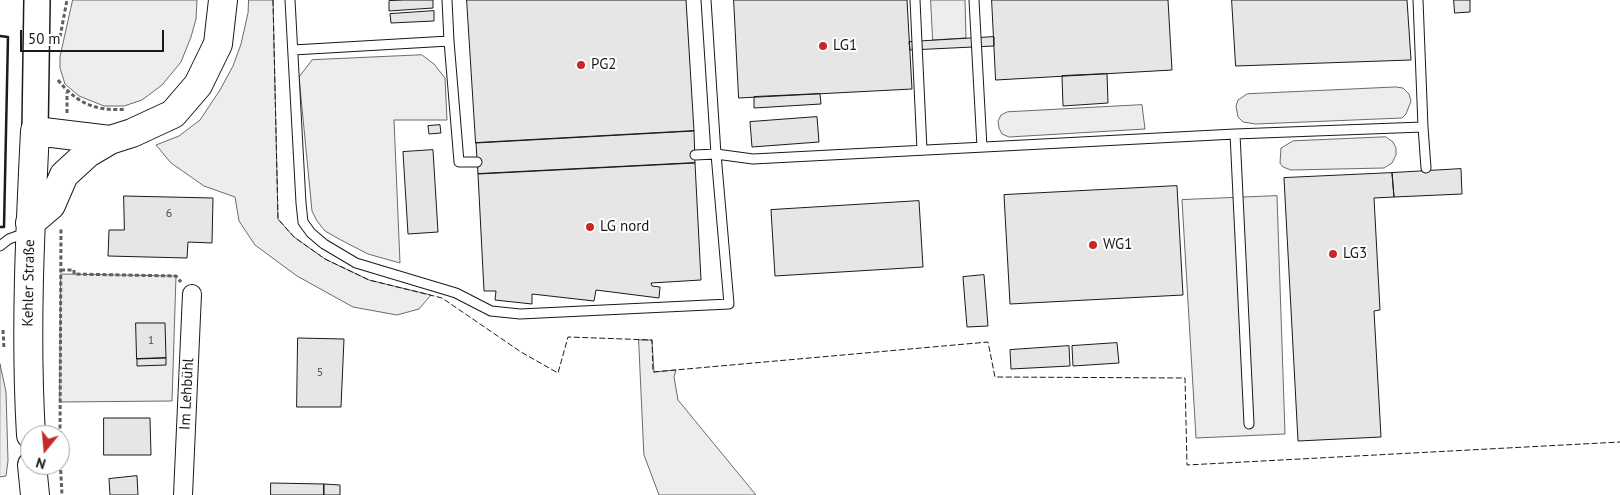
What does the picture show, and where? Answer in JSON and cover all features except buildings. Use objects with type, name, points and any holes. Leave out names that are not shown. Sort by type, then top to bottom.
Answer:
[{"type":"main road","points":[[37,0],[35,131],[110,140]]},
{"type":"main road","points":[[30,227],[51,205],[64,175],[88,153],[110,140],[132,133],[174,114],[198,85],[218,44],[223,0]]},
{"type":"main road","name":"Kehler Straße","points":[[30,425],[27,374],[30,227],[35,131]]},
{"type":"main road","points":[[33,475],[35,495]]},
{"type":"street","name":"Im Lehbühl","points":[[183,495],[192,294]]},
{"type":"lane","points":[[290,0],[301,203],[303,222],[311,233],[324,244],[356,263],[456,293],[492,311],[520,314],[729,304],[716,154],[706,0]]},
{"type":"lane","points":[[447,0],[459,162],[477,162]]},
{"type":"lane","points":[[915,0],[922,150]]},
{"type":"lane","points":[[974,0],[982,147]]},
{"type":"lane","points":[[1418,0],[1426,168]]},
{"type":"lane","points":[[293,50],[449,40]]},
{"type":"lane","points":[[695,155],[716,154],[753,159],[1235,134],[1423,127]]},
{"type":"lane","points":[[1235,134],[1249,424]]},
{"type":"lane","points":[[0,246],[30,227]]},
{"type":"path","points":[[58,42],[65,18],[67,0]]},
{"type":"path","points":[[57,74],[58,80],[67,91],[88,106],[105,109],[125,109],[134,106]]},
{"type":"path","points":[[60,425],[61,226]]},
{"type":"path","points":[[61,270],[74,270],[74,274],[176,276],[192,294]]},
{"type":"path","points":[[61,475],[62,495]]},
{"type":"shaded area","points":[[73,0],[197,0],[196,19],[181,62],[162,85],[142,100],[124,106],[104,106],[79,96],[65,84],[60,68],[60,57]]},
{"type":"shaded area","points":[[249,0],[273,0],[278,219],[294,237],[325,259],[369,280],[431,295],[419,309],[397,315],[353,307],[297,276],[255,245],[239,221],[235,197],[204,186],[171,163],[156,145],[179,136],[200,120],[220,90],[233,66],[241,44]]},
{"type":"shaded area","points":[[931,0],[965,0],[966,38],[933,40]]},
{"type":"shaded area","points":[[422,55],[434,64],[445,78],[447,120],[394,120],[400,263],[368,254],[325,231],[317,221],[312,211],[299,77],[312,60]]},
{"type":"shaded area","points":[[1403,88],[1409,94],[1411,101],[1406,114],[1402,118],[1256,124],[1243,122],[1238,117],[1236,106],[1238,100],[1247,94]]},
{"type":"shaded area","points":[[1142,105],[1145,129],[1009,137],[1002,134],[998,121],[1001,115],[1007,112]]},
{"type":"shaded area","points":[[1386,137],[1393,142],[1396,148],[1396,155],[1392,163],[1384,168],[1291,170],[1283,167],[1280,163],[1281,148],[1293,141]]},
{"type":"shaded area","points":[[1277,196],[1285,434],[1196,438],[1182,200]]},
{"type":"shaded area","points":[[61,274],[176,276],[172,401],[60,402]]},
{"type":"shaded area","points":[[639,340],[652,340],[654,372],[676,370],[674,377],[678,400],[756,495],[659,495],[644,455]]},
{"type":"shaded area","points":[[0,364],[6,392],[8,461],[6,476],[0,477]]},
{"type":"fence","points":[[273,0],[278,219],[294,237],[325,259],[369,280],[442,298],[521,352],[558,373],[568,337],[652,340],[653,372],[988,342],[995,377],[1185,378],[1187,465],[1620,442]]},
{"type":"wall","points":[[0,36],[8,37],[4,227],[0,227]]},
{"type":"place","name":"LG1","points":[[823,46]]},
{"type":"place","name":"PG2","points":[[581,65]]},
{"type":"place","name":"LG nord","points":[[590,227]]},
{"type":"place","name":"WG1","points":[[1093,245]]},
{"type":"place","name":"LG3","points":[[1333,254]]}]
